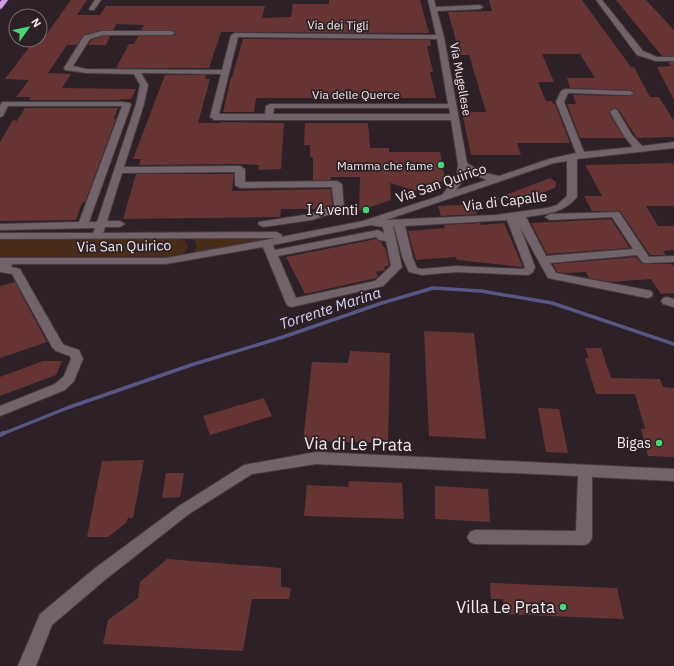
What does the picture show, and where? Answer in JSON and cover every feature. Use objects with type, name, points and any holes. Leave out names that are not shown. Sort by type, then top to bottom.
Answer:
[{"type":"highway","points":[[0,7],[5,0]]},
{"type":"street","points":[[92,9],[98,0]]},
{"type":"street","name":"Via Mugellese","points":[[432,0],[463,164],[462,176]]},
{"type":"street","points":[[599,0],[640,53],[656,59],[674,58]]},
{"type":"street","points":[[433,9],[480,7]]},
{"type":"street","points":[[171,33],[102,32],[87,38],[68,68],[86,71],[226,72]]},
{"type":"street","name":"Via dei Tigli","points":[[235,35],[440,37]]},
{"type":"street","name":"Via delle Querce","points":[[235,35],[214,117],[455,118]]},
{"type":"street","points":[[97,236],[141,100],[144,85],[136,72]]},
{"type":"street","points":[[630,93],[565,90],[560,102],[576,155],[674,145]]},
{"type":"street","points":[[0,95],[8,98],[141,100]]},
{"type":"street","points":[[0,114],[5,104],[123,104],[127,106],[83,225]]},
{"type":"street","name":"Via delle Querce","points":[[269,117],[270,106],[453,106]]},
{"type":"street","points":[[614,112],[628,136],[638,148]]},
{"type":"street","name":"Via di Capalle","points":[[365,224],[399,224],[515,215],[548,211],[561,207],[572,198],[571,171],[576,155]]},
{"type":"street","name":"Via San Quirico","points":[[0,236],[268,235],[318,232],[365,224],[536,165],[576,155]]},
{"type":"street","points":[[463,164],[474,173],[488,177],[500,178]]},
{"type":"street","points":[[118,170],[240,169],[240,185],[337,184],[339,208],[330,212],[312,216],[263,224]]},
{"type":"street","points":[[474,173],[480,185]]},
{"type":"street","points":[[446,196],[453,190],[462,176],[470,182],[480,185]]},
{"type":"street","points":[[550,217],[614,214],[646,260],[674,259]]},
{"type":"street","points":[[399,224],[408,259],[413,270],[422,272],[456,268],[525,273],[530,267],[515,215]]},
{"type":"street","points":[[515,215],[527,231],[552,276],[647,294]]},
{"type":"street","points":[[0,227],[120,224]]},
{"type":"street","points":[[387,224],[396,260],[396,267],[379,284],[292,303],[269,248],[378,233],[382,238],[390,237]]},
{"type":"street","name":"Via San Quirico","points":[[3,266],[166,261],[186,257],[269,248],[318,232]]},
{"type":"street","points":[[181,236],[188,239],[192,243],[193,247],[192,252],[186,257]]},
{"type":"street","points":[[543,260],[640,252]]},
{"type":"street","points":[[0,412],[60,387],[69,378],[77,359],[75,353],[60,348],[56,344],[16,271],[3,266]]},
{"type":"street","name":"Via di Le Prata","points":[[28,666],[46,620],[100,574],[184,510],[248,469],[316,458],[674,475]]},
{"type":"street","points":[[475,537],[584,538],[585,471]]},
{"type":"shaded area","points":[[0,238],[176,238],[185,241],[188,247],[184,254],[168,258],[0,258]]},
{"type":"shaded area","points":[[193,238],[265,238],[268,240],[193,254],[197,246]]},
{"type":"building","points":[[71,0],[87,0],[77,15],[100,15],[106,6],[265,6],[262,18],[291,17],[293,4],[329,4],[329,0],[420,0],[429,33],[221,32],[209,68],[116,68],[129,44],[134,44],[138,36],[171,36],[176,34],[171,30],[141,30],[144,25],[116,24],[114,30],[102,30],[84,35],[77,45],[67,45],[48,73],[71,74],[62,88],[136,89],[131,99],[29,100],[31,97],[16,97],[29,80],[5,79],[28,48],[48,48],[48,32]]},
{"type":"building","points":[[489,0],[582,0],[631,67],[634,67],[650,97],[659,97],[674,121],[674,137],[637,138],[618,109],[614,108],[609,113],[624,138],[580,138],[567,104],[576,104],[573,95],[630,96],[635,92],[630,90],[570,88],[567,78],[595,78],[580,54],[542,54],[554,82],[538,82],[546,101],[552,101],[553,104],[555,104],[570,143],[517,143],[521,155],[471,155],[462,112],[486,112],[469,55],[460,55],[448,12],[492,11]]},
{"type":"building","points":[[616,0],[646,0],[674,30],[674,56],[662,56]]},
{"type":"building","points":[[103,36],[110,36],[106,45],[88,45],[91,40]]},
{"type":"building","points":[[243,39],[430,40],[431,46],[427,46],[433,72],[430,72],[436,98],[256,98],[254,112],[223,112],[231,77]]},
{"type":"building","points":[[668,62],[674,62],[674,100],[657,67],[671,66]]},
{"type":"building","points":[[165,75],[206,75],[205,79],[210,79],[198,123],[284,123],[281,169],[258,170],[259,165],[240,164],[139,165],[141,159],[133,159]]},
{"type":"building","points":[[25,108],[118,108],[114,119],[116,119],[85,202],[82,203],[76,220],[0,221],[0,142],[13,120],[17,121]]},
{"type":"building","points":[[305,123],[368,123],[370,148],[389,148],[389,152],[440,152],[445,180],[417,191],[390,183],[391,200],[359,211],[360,177],[331,177],[331,180],[313,180],[313,157],[310,157],[310,145],[304,145]]},
{"type":"building","points":[[672,163],[674,166],[674,206],[646,206],[658,226],[674,226],[674,250],[663,251],[666,255],[650,255],[620,211],[592,211],[584,196],[602,196],[585,165]]},
{"type":"building","points":[[136,174],[234,174],[232,191],[331,189],[332,205],[321,209],[281,209],[280,217],[123,219]]},
{"type":"building","points":[[550,178],[556,182],[555,188],[519,202],[495,199]]},
{"type":"building","points":[[473,204],[477,214],[441,216],[438,206]]},
{"type":"building","points":[[611,219],[630,248],[547,254],[531,223]]},
{"type":"building","points":[[480,223],[481,225],[504,223],[523,267],[457,260],[456,257],[416,260],[408,231],[445,228],[444,225]]},
{"type":"building","points":[[376,239],[381,242],[386,250],[389,265],[384,267],[385,270],[376,272],[378,276],[376,278],[305,294],[286,257]]},
{"type":"building","points":[[636,257],[641,263],[646,264],[672,264],[674,267],[674,293],[661,294],[651,279],[611,282],[589,278],[586,272],[557,272],[553,264]]},
{"type":"building","points":[[15,282],[47,342],[0,358],[0,286]]},
{"type":"building","points":[[424,331],[474,333],[486,439],[429,436]]},
{"type":"building","points":[[585,348],[601,348],[611,378],[660,379],[663,387],[674,388],[674,457],[648,456],[641,429],[645,429],[635,394],[596,394],[585,358],[589,358]]},
{"type":"building","points":[[350,351],[390,353],[388,443],[303,441],[312,362],[348,363]]},
{"type":"building","points":[[43,361],[62,361],[56,375],[0,396],[0,377]]},
{"type":"building","points":[[264,398],[272,416],[210,435],[203,416]]},
{"type":"building","points":[[538,408],[559,409],[568,453],[546,452]]},
{"type":"building","points":[[144,460],[133,518],[128,518],[126,523],[108,537],[87,537],[102,461]]},
{"type":"building","points":[[166,473],[184,473],[180,497],[162,498]]},
{"type":"building","points":[[349,481],[402,483],[404,519],[304,516],[307,485],[348,487]]},
{"type":"building","points":[[435,486],[488,489],[490,522],[435,519]]},
{"type":"building","points":[[167,559],[281,568],[281,587],[291,588],[289,599],[252,599],[243,651],[103,644],[108,620],[138,598],[140,582]]},
{"type":"building","name":"Villa Le Prata","points":[[490,583],[617,588],[624,619],[505,614],[503,599],[491,599]]},
{"type":"waterway","name":"Torrente Marina","points":[[2,434],[67,408],[191,365],[283,337],[382,303],[433,288],[481,291],[552,303],[674,344]]},
{"type":"place","name":"Mamma che fame","points":[[441,165]]},
{"type":"place","name":"I 4 venti","points":[[366,210]]},
{"type":"place","name":"Bigas","points":[[659,443]]},
{"type":"place","name":"Villa Le Prata","points":[[563,607]]}]
